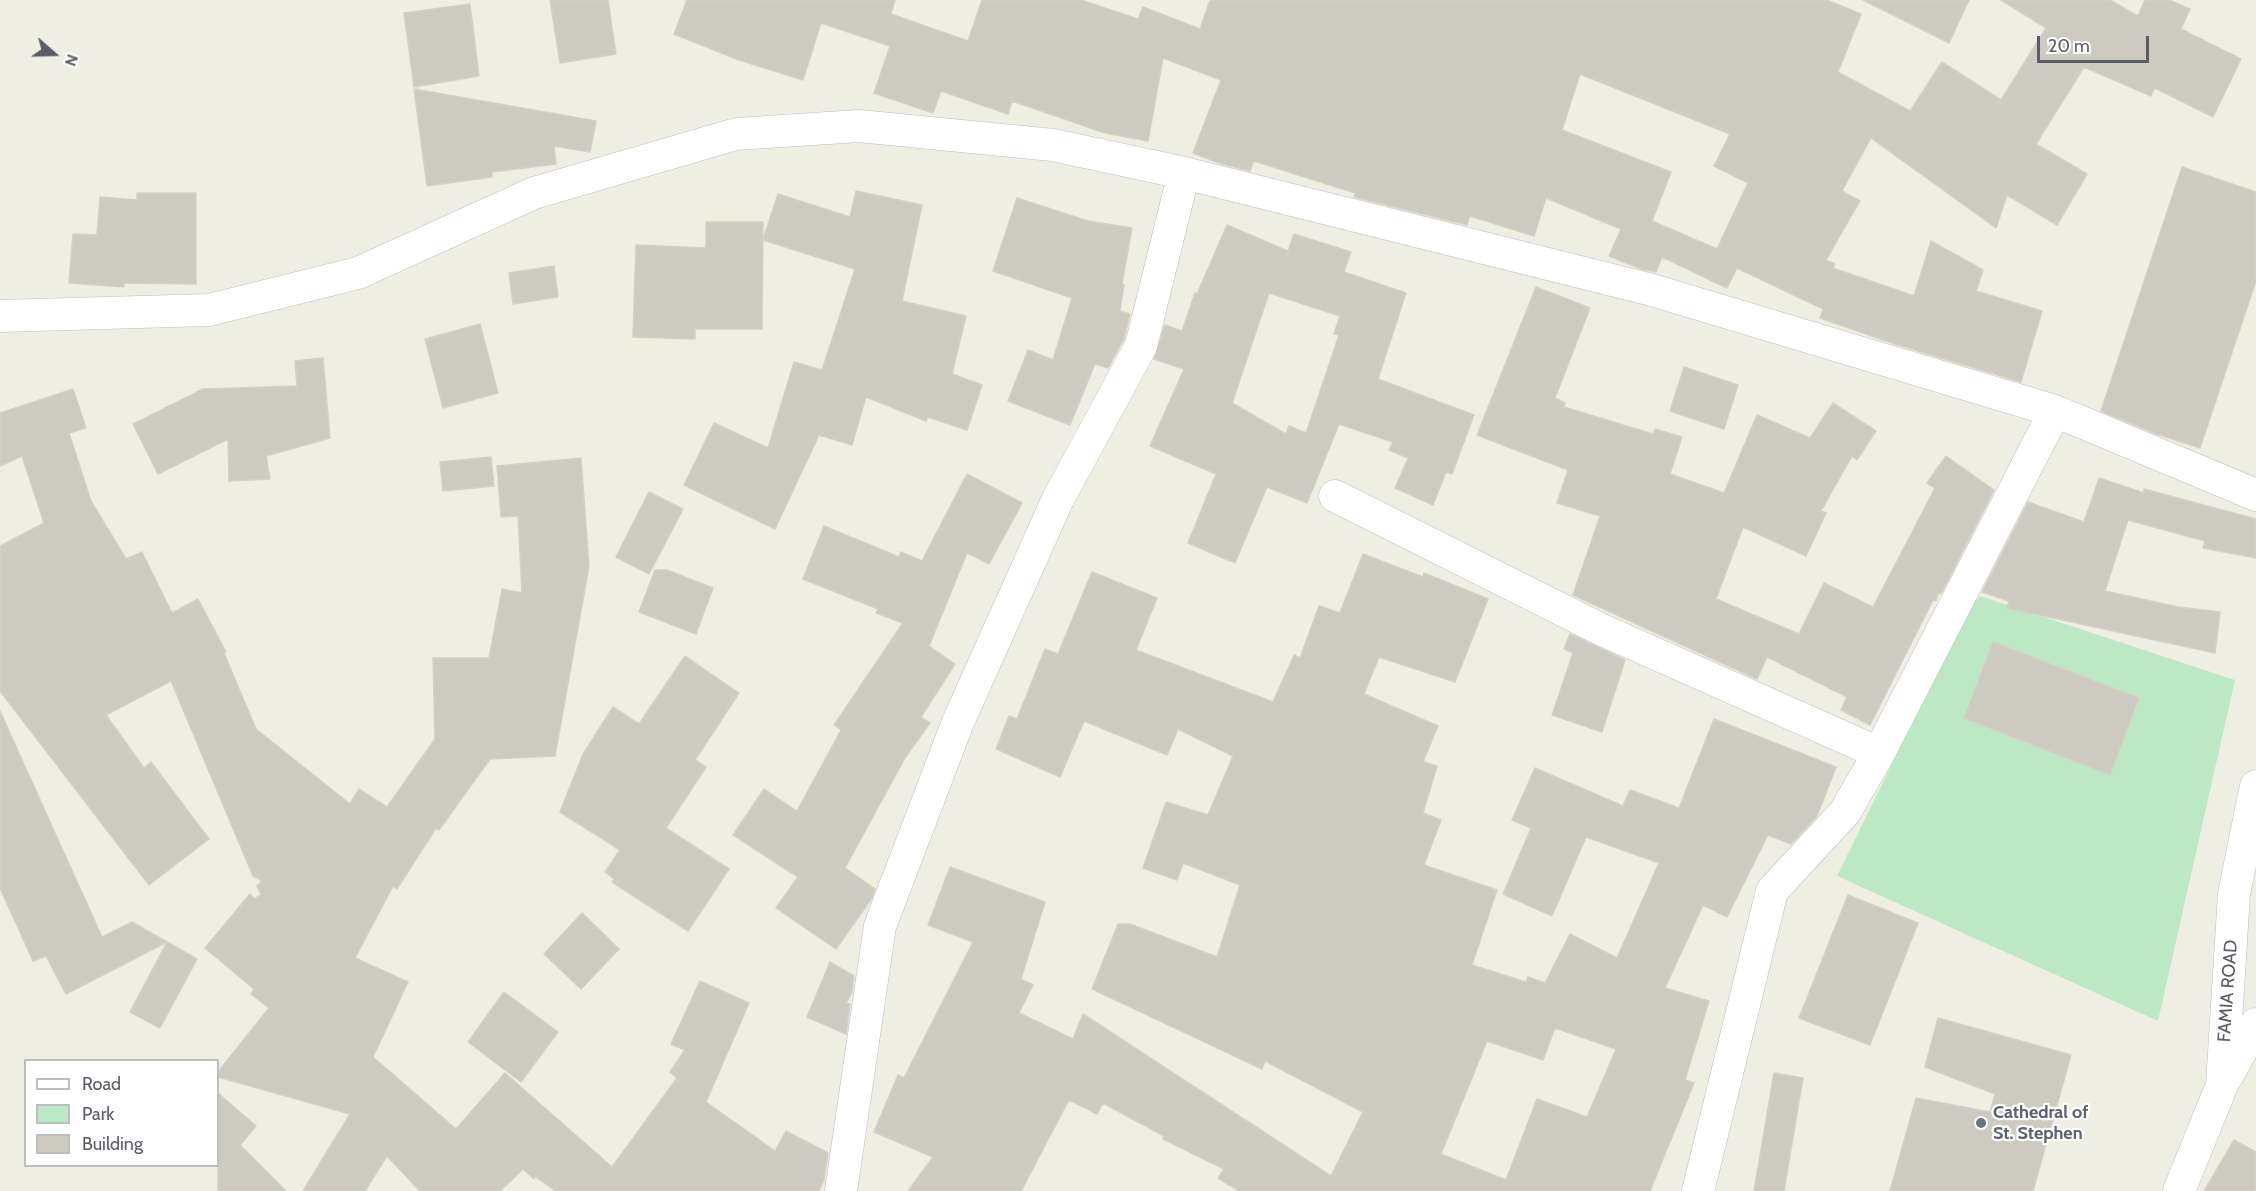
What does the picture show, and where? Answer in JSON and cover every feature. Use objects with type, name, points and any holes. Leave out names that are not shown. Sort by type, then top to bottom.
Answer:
[{"type":"street","points":[[0,316],[209,310],[358,273],[534,193],[736,134],[859,126],[1053,145],[1184,173],[1652,290],[2055,411],[2256,495]]},
{"type":"street","points":[[841,1191],[880,926],[967,701],[1058,499],[1141,346],[1184,173]]},
{"type":"street","points":[[1698,1191],[1773,891],[1845,812],[1879,753],[2055,411]]},
{"type":"street","points":[[1335,496],[1602,630],[1879,753]]},
{"type":"street","name":"FAMIA ROAD","points":[[2179,1191],[2222,1085],[2234,894],[2256,786]]},
{"type":"street","points":[[2222,1085],[2256,1024]]},
{"type":"green space","points":[[1980,596],[2235,680],[2158,1021],[1837,876],[1964,617]]},
{"type":"building","points":[[550,0],[608,0],[616,54],[560,63]]},
{"type":"building","points":[[687,0],[895,0],[891,14],[968,41],[982,0],[1081,0],[1138,19],[1143,7],[1200,29],[1210,0],[1827,0],[1861,14],[1838,72],[1910,111],[1942,62],[2001,100],[2046,28],[2001,0],[2110,0],[2138,16],[2145,0],[2169,0],[2190,9],[2181,29],[2241,59],[2213,117],[2155,88],[2151,96],[2084,67],[2036,144],[2087,174],[2057,225],[2007,195],[1996,228],[1871,138],[1842,191],[1860,201],[1826,260],[1835,264],[1833,268],[1914,296],[1931,241],[1983,270],[1976,291],[2042,311],[2021,382],[1895,344],[1820,318],[1823,309],[1737,268],[1727,288],[1662,257],[1656,272],[1641,269],[1609,256],[1621,229],[1546,198],[1534,236],[1470,216],[1467,225],[1354,197],[1355,193],[1254,161],[1250,171],[1219,163],[1193,153],[1221,80],[1163,58],[1148,141],[1105,133],[1012,101],[1008,114],[941,91],[933,113],[874,93],[890,46],[821,23],[803,80],[739,60],[674,34]],"holes":[[[1580,74],[1730,134],[1714,166],[1748,183],[1717,249],[1652,221],[1671,172],[1562,130]]]},
{"type":"building","points":[[1863,0],[1969,0],[1949,43]]},
{"type":"building","points":[[470,4],[479,76],[414,87],[404,13]]},
{"type":"building","points":[[414,89],[596,121],[590,152],[554,146],[556,164],[492,172],[492,177],[427,186]]},
{"type":"building","points":[[2182,167],[2256,192],[2256,281],[2200,448],[2154,433],[2101,411]]},
{"type":"building","points":[[856,191],[922,205],[902,301],[966,316],[952,374],[982,385],[967,430],[928,417],[926,421],[866,397],[852,445],[819,435],[775,529],[684,485],[714,423],[768,448],[794,362],[822,370],[855,269],[763,240],[778,194],[850,217]]},
{"type":"building","points":[[137,193],[196,193],[196,284],[124,283],[124,287],[69,283],[73,234],[97,235],[100,197],[137,200]]},
{"type":"building","points":[[1017,198],[1088,221],[1132,228],[1122,284],[1124,285],[1120,311],[1130,314],[1124,339],[1108,368],[1095,364],[1070,425],[1008,401],[1028,350],[1053,360],[1072,298],[993,271]]},
{"type":"building","points":[[706,222],[763,222],[762,329],[695,329],[695,339],[633,337],[636,245],[706,248]]},
{"type":"building","points":[[1227,225],[1288,251],[1294,234],[1351,252],[1344,272],[1406,293],[1378,379],[1474,415],[1452,474],[1446,472],[1433,505],[1395,488],[1408,458],[1389,450],[1393,442],[1339,424],[1307,503],[1267,487],[1235,563],[1188,543],[1216,474],[1150,446],[1184,369],[1154,359],[1165,325],[1182,331],[1195,293],[1197,294]],"holes":[[[1269,293],[1340,316],[1334,334],[1339,335],[1306,433],[1289,426],[1286,434],[1232,403]]]},
{"type":"building","points":[[554,266],[558,297],[513,304],[509,273]]},
{"type":"building","points":[[1536,287],[1590,308],[1555,398],[1565,403],[1564,407],[1653,434],[1655,429],[1682,437],[1670,474],[1724,493],[1757,415],[1810,438],[1833,403],[1876,431],[1857,460],[1852,456],[1821,511],[1826,513],[1806,556],[1743,527],[1716,599],[1799,634],[1824,583],[1873,607],[1935,488],[1927,483],[1946,456],[1994,490],[1941,594],[1938,593],[1936,601],[1933,600],[1870,725],[1841,710],[1847,697],[1767,657],[1757,679],[1573,595],[1600,516],[1557,503],[1568,470],[1477,435]]},
{"type":"building","points":[[480,324],[498,393],[443,408],[425,339]]},
{"type":"building","points":[[323,358],[330,438],[266,456],[270,479],[229,481],[228,439],[158,474],[133,424],[203,389],[297,386],[295,361]]},
{"type":"building","points":[[1684,367],[1738,385],[1724,429],[1670,411]]},
{"type":"building","points":[[73,389],[86,428],[69,433],[91,501],[126,559],[142,552],[172,613],[198,599],[226,652],[224,653],[256,729],[350,804],[359,789],[387,807],[435,739],[433,658],[489,658],[502,589],[522,593],[518,516],[501,517],[497,466],[581,458],[589,566],[555,756],[490,759],[439,830],[436,828],[397,889],[393,886],[355,958],[408,982],[373,1057],[456,1129],[505,1073],[612,1167],[677,1078],[670,1072],[685,1050],[671,1044],[700,981],[749,1003],[706,1102],[775,1151],[786,1131],[828,1153],[824,1180],[819,1191],[556,1191],[536,1177],[534,1179],[523,1169],[500,1191],[420,1191],[387,1156],[365,1191],[303,1191],[350,1114],[219,1077],[219,1071],[269,1008],[251,994],[254,989],[205,948],[250,894],[254,899],[261,895],[257,886],[262,881],[253,876],[171,681],[106,715],[144,768],[151,762],[209,839],[149,885],[0,691],[0,546],[44,523],[22,456],[0,466],[0,413]]},
{"type":"building","points":[[491,457],[494,486],[443,491],[440,462]]},
{"type":"building","points":[[967,474],[1022,503],[989,564],[967,553],[929,646],[955,664],[921,717],[930,723],[905,758],[845,868],[875,889],[872,898],[836,949],[776,908],[798,877],[733,835],[764,789],[797,811],[841,730],[834,725],[903,623],[876,613],[878,609],[803,579],[824,526],[899,557],[901,552],[922,561]]},
{"type":"building","points":[[2099,478],[2144,493],[2144,489],[2256,519],[2256,558],[2203,548],[2205,541],[2128,520],[2105,591],[2178,607],[2220,612],[2215,653],[2007,608],[2009,601],[1982,592],[2028,502],[2084,522]]},
{"type":"building","points":[[649,492],[683,509],[649,574],[616,557]]},
{"type":"building","points":[[1363,554],[1423,577],[1424,573],[1488,599],[1455,682],[1379,657],[1364,694],[1438,726],[1423,762],[1437,766],[1423,813],[1441,820],[1424,865],[1497,890],[1472,965],[1526,982],[1528,977],[1545,983],[1570,934],[1617,958],[1659,863],[1586,837],[1552,916],[1503,894],[1531,828],[1512,820],[1535,768],[1623,806],[1630,790],[1679,808],[1714,719],[1836,767],[1817,816],[1791,844],[1768,835],[1727,917],[1703,905],[1665,988],[1709,1001],[1685,1080],[1694,1083],[1650,1191],[1239,1191],[1218,1178],[1224,1169],[1163,1139],[1164,1136],[1103,1103],[1097,1114],[1069,1100],[1021,1191],[908,1191],[933,1157],[874,1132],[898,1075],[904,1078],[973,942],[928,925],[950,867],[1045,902],[1021,979],[1033,985],[1019,1013],[1073,1039],[1083,1014],[1331,1176],[1363,1112],[1265,1061],[1262,1069],[1092,989],[1118,924],[1130,924],[1217,957],[1240,885],[1183,863],[1177,880],[1143,868],[1166,802],[1208,815],[1233,756],[1178,729],[1167,755],[1084,721],[1060,777],[996,749],[1009,716],[1017,719],[1045,649],[1058,654],[1092,572],[1157,598],[1136,650],[1273,702],[1294,655],[1300,658],[1319,606],[1340,613]],"holes":[[[1555,1028],[1616,1049],[1587,1117],[1537,1099],[1506,1180],[1441,1154],[1487,1041],[1543,1060]]]},
{"type":"building","points":[[655,570],[667,570],[713,588],[696,634],[639,612]]},
{"type":"building","points":[[1570,634],[1625,660],[1602,732],[1552,715],[1573,653],[1564,649]]},
{"type":"building","points":[[1993,642],[2139,698],[2110,775],[1964,718]]},
{"type":"building","points":[[685,656],[739,693],[695,760],[706,767],[666,828],[729,869],[688,931],[612,882],[614,879],[605,872],[620,850],[560,812],[583,754],[613,707],[639,724]]},
{"type":"building","points":[[0,711],[102,937],[132,922],[197,959],[160,1028],[130,1012],[167,942],[66,994],[46,956],[33,961],[0,888]]},
{"type":"building","points":[[1848,895],[1918,923],[1870,1045],[1799,1018]]},
{"type":"building","points":[[582,913],[619,949],[581,989],[544,954]]},
{"type":"building","points":[[830,962],[854,976],[852,992],[846,1003],[850,1004],[846,1034],[807,1017]]},
{"type":"building","points":[[504,992],[558,1032],[521,1082],[468,1042]]},
{"type":"building","name":"Cathedral of St. Stephen","points":[[1938,1018],[2071,1055],[2033,1191],[1890,1191],[1916,1098],[1990,1112],[1995,1094],[1925,1067]]},
{"type":"building","points":[[1774,1073],[1803,1078],[1784,1191],[1754,1191]]},
{"type":"building","points":[[219,1094],[256,1126],[240,1145],[286,1191],[218,1191]]},
{"type":"building","points":[[2234,1140],[2256,1152],[2256,1191],[2204,1191]]},
{"type":"place","name":"Cathedral of St. Stephen","points":[[1981,1123]]}]
